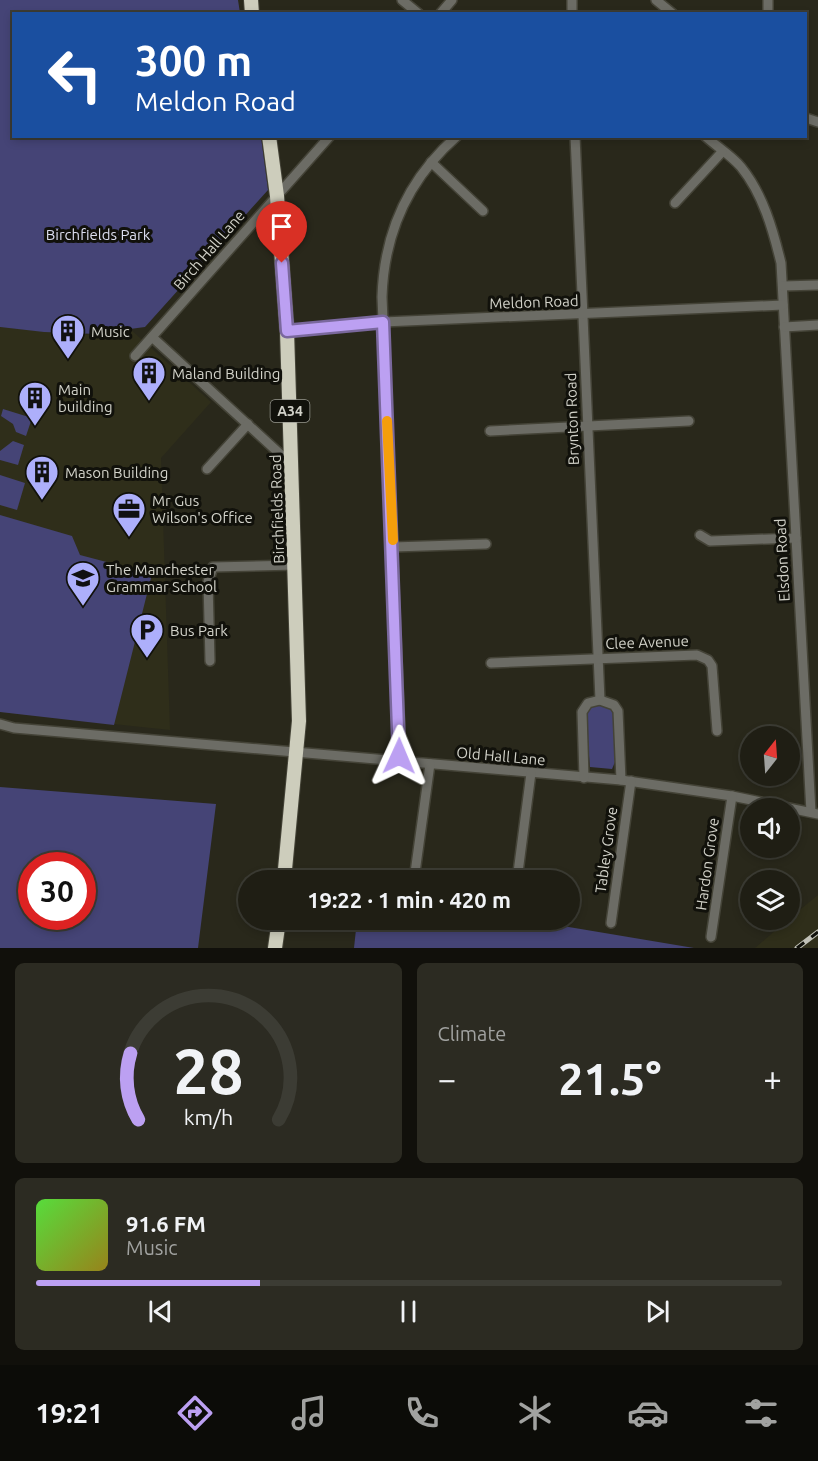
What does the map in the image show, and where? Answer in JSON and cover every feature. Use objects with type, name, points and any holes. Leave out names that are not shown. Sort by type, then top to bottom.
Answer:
[{"type":"highway","name":"Birchfields Road","points":[[269,138],[277,196],[287,331],[296,565],[298,754],[285,870]]},
{"type":"highway","points":[[275,948],[278,930]]},
{"type":"street","points":[[402,0],[417,12]]},
{"type":"street","points":[[442,12],[452,0]]},
{"type":"street","points":[[656,0],[671,12]]},
{"type":"street","name":"Birch Hall Lane","points":[[135,356],[328,138]]},
{"type":"street","points":[[399,762],[393,547],[383,322],[384,266],[393,227],[410,190],[431,162],[455,138]]},
{"type":"street","name":"Brynton Road","points":[[575,138],[600,700]]},
{"type":"street","name":"Elsdon Road","points":[[707,138],[740,167],[765,209],[781,263],[814,813]]},
{"type":"street","points":[[675,203],[722,152]]},
{"type":"street","points":[[431,162],[483,211]]},
{"type":"street","points":[[783,286],[818,285]]},
{"type":"street","name":"Meldon Road","points":[[287,331],[383,322],[783,305]]},
{"type":"street","points":[[784,327],[818,325]]},
{"type":"street","points":[[152,337],[291,464]]},
{"type":"street","points":[[490,431],[689,421]]},
{"type":"street","points":[[207,469],[248,424]]},
{"type":"street","points":[[700,535],[710,541],[796,538]]},
{"type":"street","points":[[393,547],[486,544]]},
{"type":"street","points":[[210,661],[208,582],[213,567],[296,565]]},
{"type":"street","name":"Clee Avenue","points":[[491,663],[692,654],[703,657],[712,666],[711,718],[717,731]]},
{"type":"street","points":[[584,778],[582,712],[588,703],[600,700],[614,705],[618,711],[626,781]]},
{"type":"street","name":"Old Hall Lane","points":[[0,724],[14,728],[298,754],[626,781],[732,796],[814,813]]},
{"type":"street","points":[[415,870],[430,764]]},
{"type":"street","points":[[518,870],[531,773]]},
{"type":"street","name":"Tabley Grove","points":[[611,923],[626,781]]},
{"type":"street","name":"Hardon Grove","points":[[711,937],[732,796]]},
{"type":"shaded area","name":"The Manchester Grammar School","points":[[0,327],[83,335],[130,329],[211,402],[161,458],[170,730],[0,712]]},
{"type":"shaded area","points":[[818,895],[818,948],[755,948],[776,930],[800,930],[800,910]]},
{"type":"green space","name":"Birchfields Park","points":[[0,0],[238,0],[240,12],[12,12],[12,138],[261,138],[268,190],[145,327],[130,329],[123,335],[44,332],[0,327]]},
{"type":"green space","points":[[3,409],[32,418],[26,436],[16,432],[13,424],[1,416]]},
{"type":"green space","points":[[13,441],[24,445],[18,465],[0,460],[0,451]]},
{"type":"green space","points":[[0,475],[25,483],[17,510],[0,505]]},
{"type":"green space","points":[[0,515],[72,536],[80,555],[152,574],[114,725],[0,712]]},
{"type":"green space","points":[[606,704],[614,710],[615,762],[612,769],[590,767],[585,711],[592,705]]},
{"type":"green space","points":[[0,787],[216,804],[198,948],[0,948]]},
{"type":"green space","points":[[580,929],[694,948],[354,948],[356,930]]},
{"type":"railway","points":[[797,948],[818,932]]},
{"type":"slow traffic","points":[[387,421],[393,540]]},
{"type":"place","name":"Music","points":[[68,360]]},
{"type":"place","name":"Maland Building","points":[[149,402]]},
{"type":"place","name":"Main building","points":[[35,427]]},
{"type":"place","name":"Mason Building","points":[[42,501]]},
{"type":"place","name":"Mr Gus Wilson's Office","points":[[129,538]]},
{"type":"place","name":"The Manchester Grammar School","points":[[83,607]]},
{"type":"place","name":"Bus Park","points":[[147,659]]},
{"type":"route","points":[[282,263],[287,331],[383,322],[400,734],[399,756]]}]
